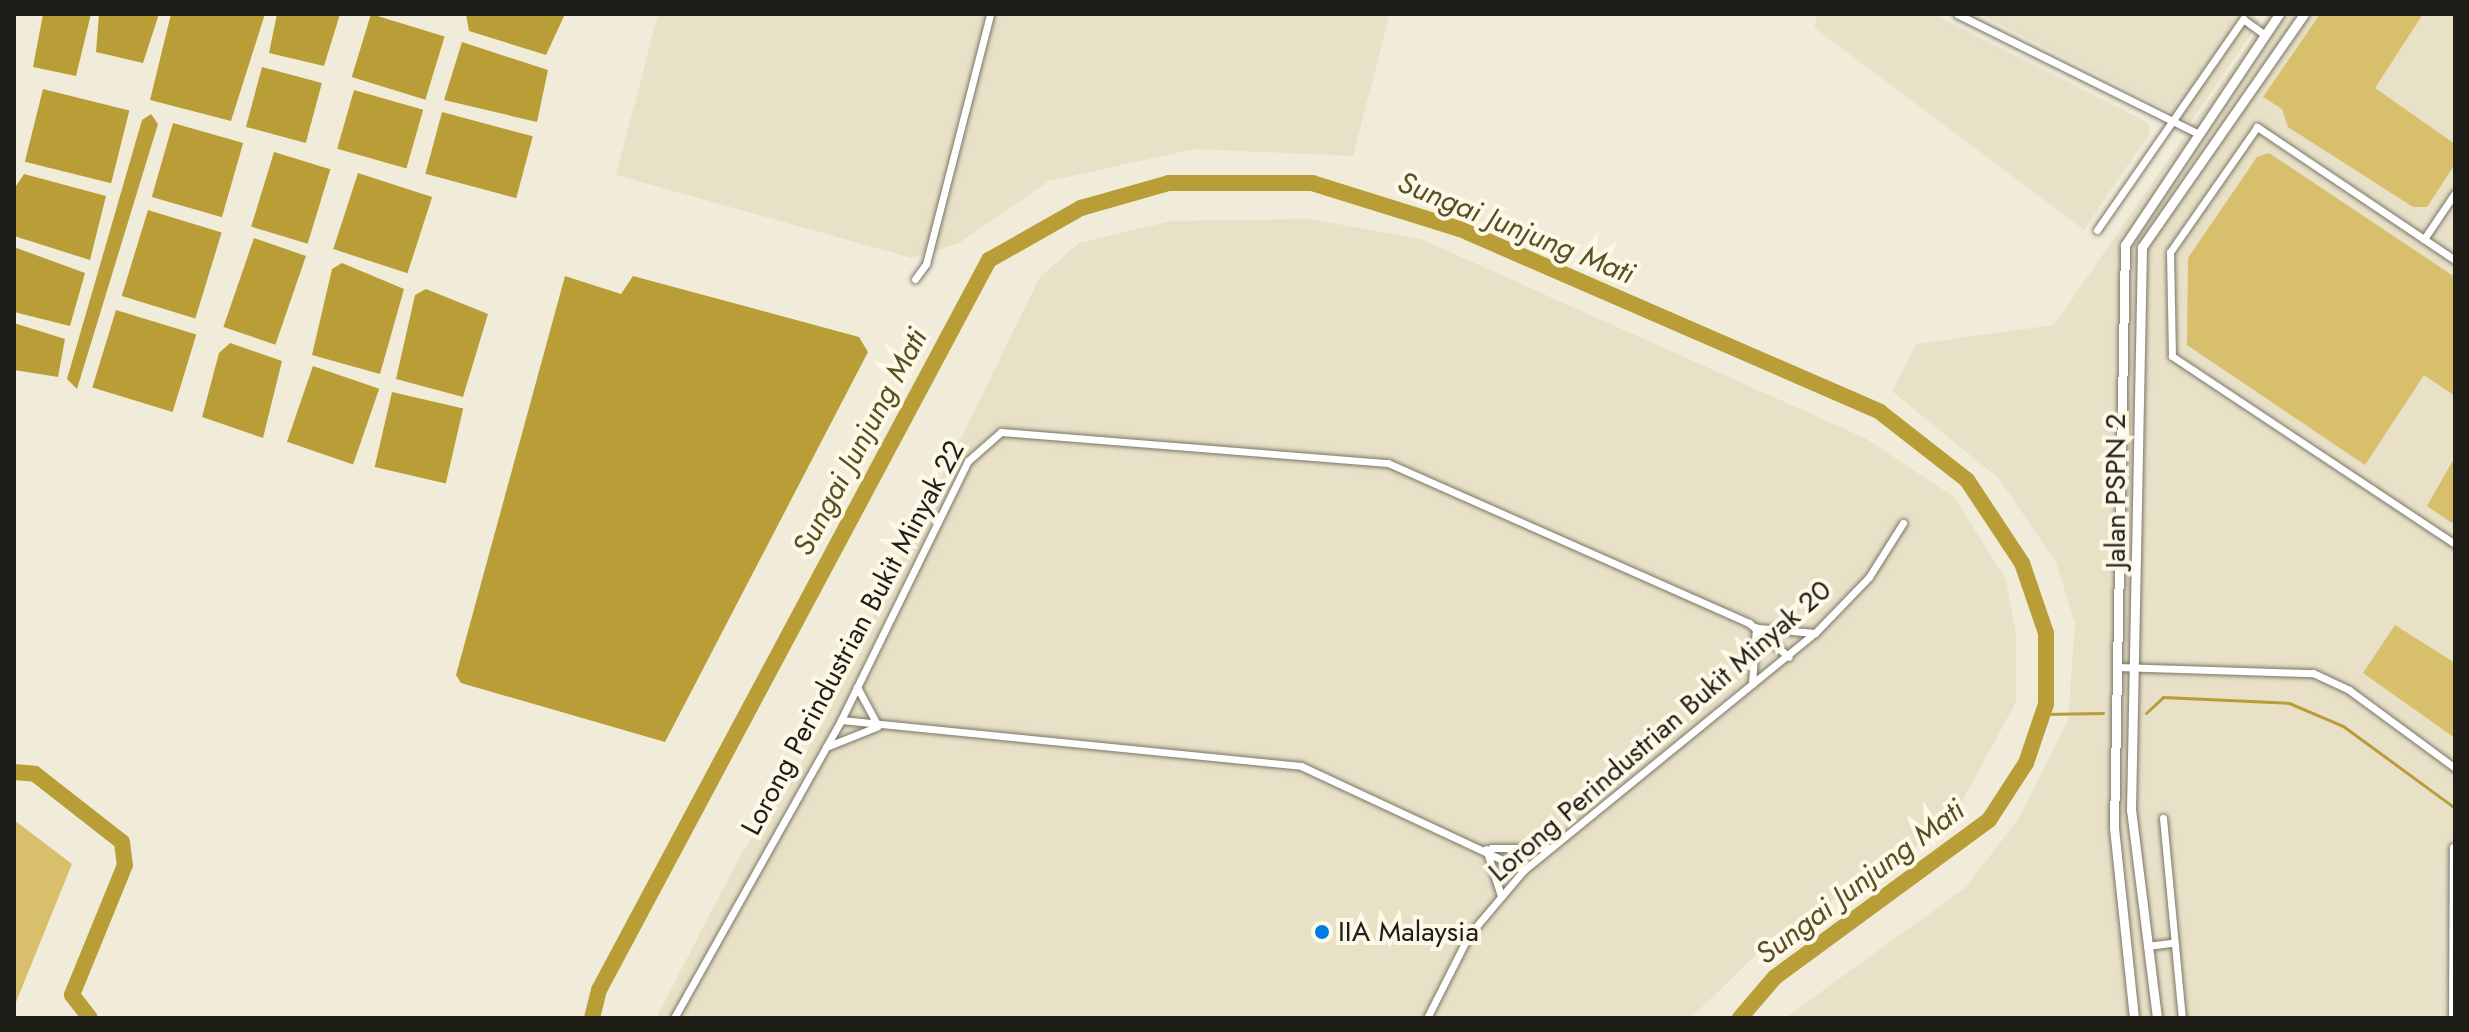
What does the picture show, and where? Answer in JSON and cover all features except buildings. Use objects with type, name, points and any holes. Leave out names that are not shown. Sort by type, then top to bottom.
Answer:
[{"type":"street","points":[[915,279],[926,264],[990,14]]},
{"type":"street","points":[[1957,14],[2197,133]]},
{"type":"street","name":"Jalan PSPN 2","points":[[2134,1018],[2114,828],[2125,245],[2279,14]]},
{"type":"street","name":"Jalan PSPN 2","points":[[2157,1018],[2131,810],[2138,667],[2143,242],[2304,14]]},
{"type":"street","points":[[2097,230],[2243,19],[2265,35]]},
{"type":"street","points":[[2455,260],[2257,127],[2170,252],[2172,356],[2455,544]]},
{"type":"street","points":[[2424,239],[2455,193]]},
{"type":"street","name":"Lorong Perindustrian Bukit Minyak 22","points":[[674,1018],[841,720],[968,461],[987,439],[1016,429],[1388,463],[1756,627],[1789,657]]},
{"type":"street","name":"Lorong Perindustrian Bukit Minyak 20","points":[[1427,1018],[1469,935],[1524,870],[1789,657],[1869,577],[1903,523]]},
{"type":"street","points":[[1751,687],[1756,627],[1815,633]]},
{"type":"street","points":[[2117,667],[2313,673],[2349,690],[2455,768]]},
{"type":"street","points":[[857,687],[878,726]]},
{"type":"street","points":[[841,720],[1301,766],[1485,847],[1524,870]]},
{"type":"street","points":[[826,747],[878,726]]},
{"type":"street","points":[[2163,818],[2171,943],[2182,1018]]},
{"type":"street","points":[[1485,847],[1550,848]]},
{"type":"street","points":[[1485,847],[1501,896]]},
{"type":"street","points":[[2452,1018],[2453,847]]},
{"type":"street","points":[[2147,946],[2171,943]]},
{"type":"shaded area","points":[[43,14],[91,14],[76,76],[33,67]]},
{"type":"shaded area","points":[[99,14],[159,14],[143,63],[96,52]]},
{"type":"shaded area","points":[[171,14],[265,14],[231,121],[150,100]]},
{"type":"shaded area","points":[[277,14],[340,14],[324,66],[269,53]]},
{"type":"shaded area","points":[[371,14],[445,37],[425,100],[352,77]]},
{"type":"shaded area","points":[[466,14],[565,14],[546,55],[469,31]]},
{"type":"shaded area","points":[[658,14],[1390,14],[1353,156],[1195,149],[1049,181],[959,243],[912,258],[616,175]]},
{"type":"shaded area","points":[[1817,14],[1933,14],[2149,123],[2149,134],[2084,230],[1814,28]]},
{"type":"shaded area","points":[[2250,14],[2260,21],[2191,122],[1983,16]]},
{"type":"shaded area","points":[[2269,14],[2455,14],[2455,1018],[1785,1018],[1966,887],[2019,818],[2068,721],[2075,623],[2056,562],[1999,479],[1892,391],[1916,344],[2054,325]]},
{"type":"shaded area","points":[[2320,14],[2423,14],[2375,88],[2455,144],[2455,164],[2427,207],[2413,207],[2288,127],[2282,109],[2263,97]]},
{"type":"shaded area","points":[[462,42],[548,70],[537,122],[444,100]]},
{"type":"shaded area","points":[[262,67],[322,83],[306,143],[246,127]]},
{"type":"shaded area","points":[[43,89],[129,111],[111,183],[25,162]]},
{"type":"shaded area","points":[[354,90],[423,110],[406,168],[337,149]]},
{"type":"shaded area","points":[[442,112],[533,136],[516,198],[425,174]]},
{"type":"shaded area","points":[[151,114],[158,124],[77,389],[67,379],[142,120]]},
{"type":"shaded area","points":[[173,123],[243,143],[222,217],[152,197]]},
{"type":"shaded area","points":[[274,152],[330,169],[308,244],[251,227]]},
{"type":"shaded area","points":[[2269,153],[2455,277],[2455,396],[2424,375],[2365,465],[2187,345],[2188,258],[2257,157]]},
{"type":"shaded area","points":[[358,173],[432,197],[407,273],[333,249]]},
{"type":"shaded area","points":[[24,174],[106,196],[90,260],[14,236],[14,189]]},
{"type":"shaded area","points":[[148,210],[222,233],[195,319],[122,296]]},
{"type":"shaded area","points":[[1309,219],[1421,239],[1865,438],[1954,497],[2006,579],[2016,635],[2016,702],[1959,807],[1918,845],[1770,941],[1691,1018],[656,1018],[741,854],[799,767],[1040,277],[1079,243],[1171,221]]},
{"type":"shaded area","points":[[254,238],[306,256],[275,345],[223,327]]},
{"type":"shaded area","points":[[14,247],[85,273],[70,326],[14,312]]},
{"type":"shaded area","points":[[342,263],[404,289],[380,374],[312,355],[332,269]]},
{"type":"shaded area","points":[[565,276],[621,294],[633,276],[859,337],[868,352],[665,742],[461,683],[456,675]]},
{"type":"shaded area","points":[[426,289],[488,314],[463,397],[396,379],[415,295]]},
{"type":"shaded area","points":[[116,310],[196,335],[173,412],[92,387]]},
{"type":"shaded area","points":[[14,323],[65,339],[58,377],[14,370]]},
{"type":"shaded area","points":[[230,343],[282,361],[263,438],[202,417],[219,353]]},
{"type":"shaded area","points":[[313,366],[379,389],[353,464],[287,442]]},
{"type":"shaded area","points":[[392,392],[463,408],[446,483],[375,467]]},
{"type":"shaded area","points":[[2455,457],[2455,525],[2427,506]]},
{"type":"shaded area","points":[[2395,625],[2455,663],[2455,738],[2363,673]]},
{"type":"shaded area","points":[[14,820],[72,864],[14,1007]]},
{"type":"waterway","name":"Sungai Junjung Mati","points":[[592,1018],[599,990],[989,260],[1081,208],[1169,183],[1312,183],[1460,229],[1880,412],[1967,480],[2022,563],[2046,633],[2046,704],[2026,763],[1989,820],[1775,977],[1740,1018]]},
{"type":"waterway","points":[[2146,713],[2163,697],[2289,703],[2343,726],[2455,808]]},
{"type":"waterway","points":[[2042,714],[2103,713]]},
{"type":"waterway","name":"Sungai Junjung Mati","points":[[14,772],[35,774],[122,842],[125,865],[72,995],[90,1018]]},
{"type":"place","name":"IIA Malaysia","points":[[1322,932]]}]
